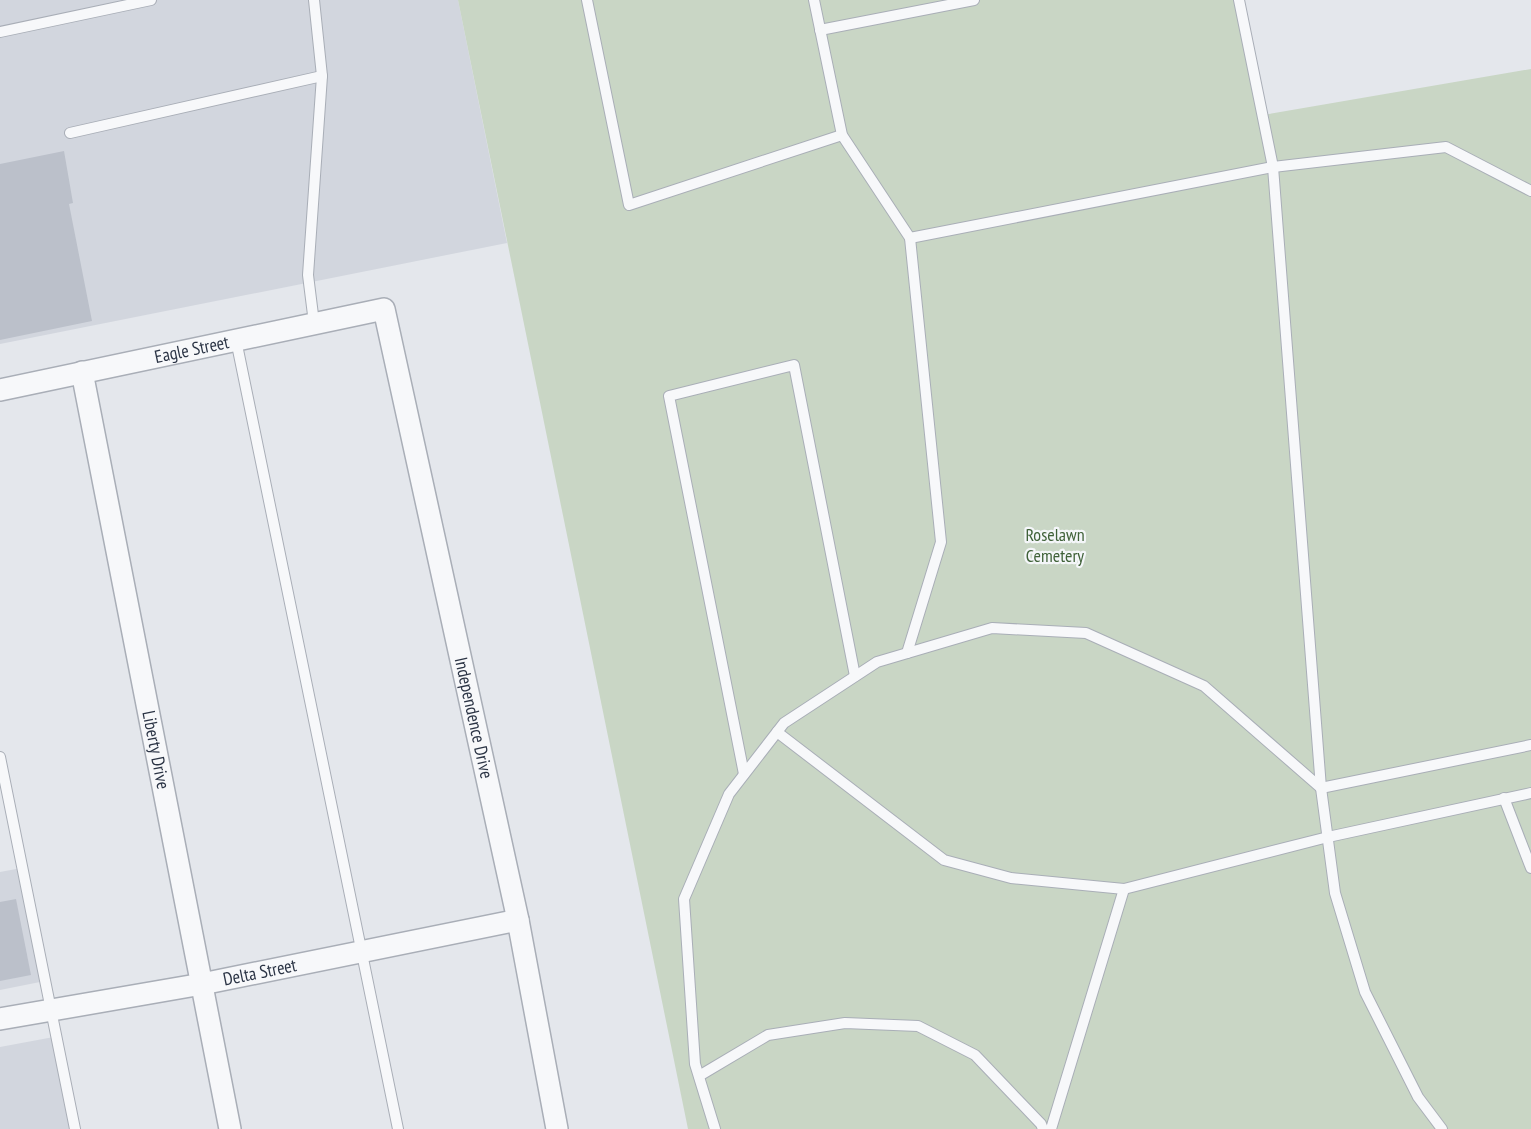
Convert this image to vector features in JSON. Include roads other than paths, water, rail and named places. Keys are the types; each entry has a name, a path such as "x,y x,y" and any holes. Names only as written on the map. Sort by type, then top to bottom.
{"street":[{"name":"Eagle Street","path":"0,390 384,309"},
{"name":"Independence Drive","path":"384,309 518,920 557,1129"},
{"name":"Liberty Drive","path":"82,372 230,1129"},
{"name":"Delta Street","path":"0,1019 202,984 518,920"}],"lane":[{"path":"0,32 151,0"},
{"path":"314,0 322,76 308,275 314,323"},
{"path":"587,0 629,204 842,135"},
{"path":"814,0 842,135 910,238 941,542 907,653"},
{"path":"820,30 974,0"},
{"path":"1239,0 1273,168 1321,788 1335,893 1365,992 1418,1097 1442,1129"},
{"path":"70,134 322,76"},
{"path":"910,238 1273,168 1446,147 1531,192"},
{"path":"236,340 398,1129"},
{"path":"744,774 669,396 794,365 856,676"},
{"path":"715,1129 695,1064 684,899 728,794 777,732 784,724 877,662 992,628 1086,633 1204,686 1321,788"},
{"path":"777,732 944,860 1011,878 1124,889 1328,837 1531,792"},
{"path":"1321,788 1531,745"},
{"path":"0,757 75,1129"},
{"path":"1504,798 1531,868"},
{"path":"1051,1129 1124,889"},
{"path":"699,1076 768,1035 845,1023 918,1026 975,1055 1041,1124 1043,1129"}],"park label":[{"name":"Roselawn Cemetery","path":"1055,545"}]}
